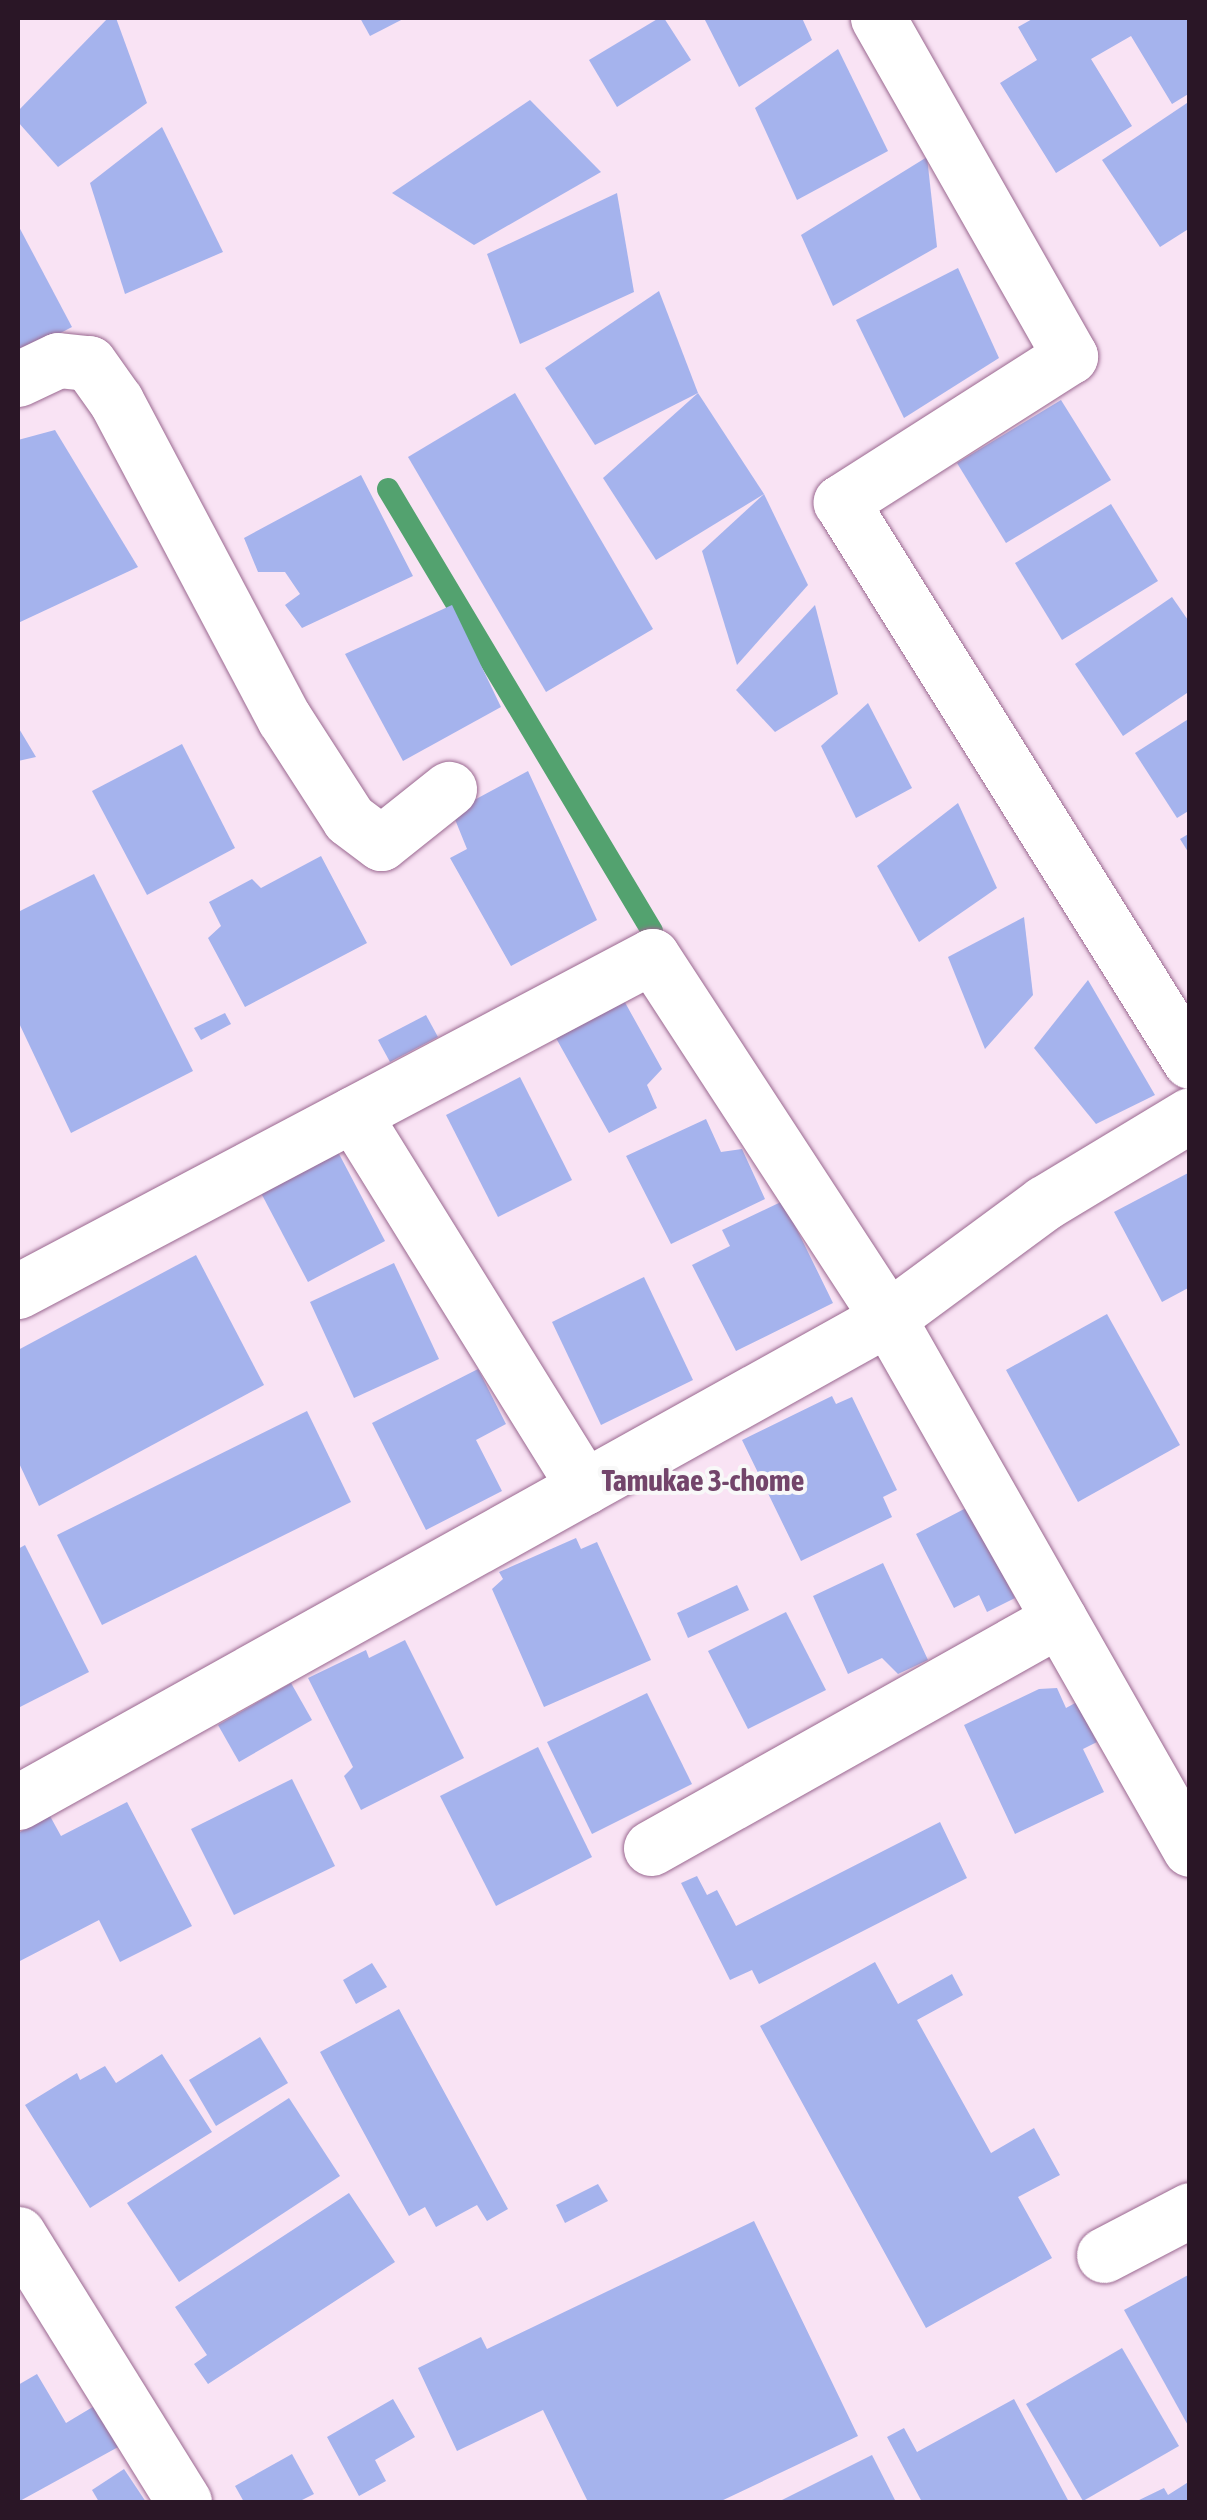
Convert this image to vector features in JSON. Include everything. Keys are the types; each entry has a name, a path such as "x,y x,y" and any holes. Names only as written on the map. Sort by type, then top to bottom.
{"street":[{"path":"878,18 1070,356 841,502 1190,1061"},
{"path":"18,378 58,360 89,363 116,401 284,718 349,819 382,843 450,789"},
{"path":"18,1290 652,956 888,1318 1190,1849"},
{"path":"354,1114 584,1487"},
{"path":"18,1802 888,1318 1044,1203 1190,1115"},
{"path":"651,1848 1059,1619"},
{"path":"1104,2255 1190,2210"},
{"path":"18,2234 184,2502"}],"building":[{"path":"108,18 116,18 147,103 58,167 18,122 18,111"},
{"path":"360,18 405,18 370,36"},
{"path":"664,18 691,60 617,107 589,60"},
{"path":"704,18 802,18 812,40 739,87"},
{"path":"1034,18 1190,18 1190,93 1172,104 1131,36 1091,59 1132,126 1056,173 1000,83 1037,60 1018,27"},
{"path":"838,49 888,151 797,200 755,108"},
{"path":"530,100 601,172 474,245 392,193"},
{"path":"1190,101 1190,228 1160,247 1102,160"},
{"path":"162,127 223,252 125,294 90,183"},
{"path":"927,157 937,247 833,306 801,235"},
{"path":"617,193 634,292 520,344 487,254"},
{"path":"18,225 72,327 18,355"},
{"path":"958,268 999,358 904,418 856,320"},
{"path":"659,291 698,393 595,445 545,368"},
{"path":"515,393 653,629 546,692 408,457"},
{"path":"698,393 764,494 656,560 603,478"},
{"path":"1061,400 1111,480 1006,543 957,463"},
{"path":"55,430 138,567 18,623 18,440"},
{"path":"361,475 413,576 302,628 285,605 300,594 285,572 258,572 244,538"},
{"path":"764,494 808,585 737,665 702,551"},
{"path":"1111,504 1158,581 1062,640 1015,563"},
{"path":"1172,597 1190,623 1190,691 1123,736 1075,664"},
{"path":"452,605 501,707 403,761 345,654"},
{"path":"815,605 838,694 775,732 736,690"},
{"path":"868,703 912,788 856,818 821,746"},
{"path":"1190,718 1190,810 1177,818 1135,753"},
{"path":"18,727 36,757 18,761"},
{"path":"182,744 235,848 147,895 92,791"},
{"path":"528,771 597,920 511,966 450,858 467,849 452,812"},
{"path":"958,803 997,888 919,942 877,866"},
{"path":"1190,833 1190,855 1180,839"},
{"path":"321,856 367,943 245,1007 208,938 221,926 209,902 252,879 261,888"},
{"path":"94,874 193,1071 71,1133 18,1021 18,912"},
{"path":"1024,917 1033,995 985,1049 948,957"},
{"path":"1088,980 1155,1095 1096,1124 1034,1048"},
{"path":"622,997 662,1069 647,1085 657,1108 609,1133 552,1031"},
{"path":"225,1013 231,1024 201,1040 194,1028"},
{"path":"426,1015 438,1037 390,1062 378,1040"},
{"path":"520,1077 572,1180 498,1217 446,1115"},
{"path":"706,1119 721,1152 742,1149 765,1199 671,1244 626,1156"},
{"path":"338,1152 385,1241 308,1282 261,1193"},
{"path":"1190,1172 1190,1287 1162,1302 1114,1212"},
{"path":"783,1201 833,1303 736,1351 692,1265 730,1246 722,1230"},
{"path":"196,1255 264,1385 39,1506 18,1461 18,1350"},
{"path":"394,1263 439,1359 354,1398 310,1302"},
{"path":"644,1277 693,1380 601,1425 552,1322"},
{"path":"1107,1314 1180,1445 1078,1502 1006,1370"},
{"path":"478,1369 506,1424 476,1440 502,1491 426,1530 372,1423"},
{"path":"832,1396 836,1404 852,1397 897,1490 883,1497 892,1517 801,1561 742,1440"},
{"path":"307,1411 351,1502 102,1625 57,1535"},
{"path":"968,1507 1015,1598 987,1612 979,1595 954,1608 916,1534"},
{"path":"576,1538 581,1549 597,1542 651,1660 544,1707 492,1589 503,1579 499,1572"},
{"path":"25,1545 89,1672 18,1708 18,1549"},
{"path":"883,1563 928,1660 898,1674 882,1658 848,1674 813,1596"},
{"path":"737,1585 749,1610 688,1638 677,1613"},
{"path":"786,1612 826,1690 748,1729 708,1651"},
{"path":"405,1640 464,1758 361,1810 344,1776 353,1767 308,1678 366,1650 369,1658"},
{"path":"291,1683 312,1720 239,1762 218,1725"},
{"path":"1057,1688 1066,1708 1077,1702 1097,1742 1083,1749 1104,1792 1015,1834 964,1725 1039,1689"},
{"path":"647,1693 692,1784 592,1834 547,1742"},
{"path":"538,1747 592,1857 496,1906 440,1796"},
{"path":"292,1779 335,1866 234,1915 191,1829"},
{"path":"127,1802 192,1926 120,1962 99,1920 18,1962 18,1833 50,1816 61,1836"},
{"path":"940,1822 967,1878 759,1984 752,1970 730,1980 681,1883 697,1876 707,1895 717,1890 736,1926"},
{"path":"875,1962 898,2004 952,1974 963,1995 917,2020 991,2153 1034,2128 1060,2175 1018,2197 1052,2258 926,2328 760,2026"},
{"path":"372,1963 387,1987 356,2004 343,1980"},
{"path":"399,2009 508,2209 487,2221 477,2205 436,2227 425,2207 409,2216 320,2052"},
{"path":"260,2037 288,2083 216,2126 189,2080"},
{"path":"162,2054 212,2132 90,2208 25,2105 77,2073 80,2080 105,2066 116,2083"},
{"path":"289,2098 340,2176 179,2282 127,2203"},
{"path":"598,2184 608,2201 565,2223 556,2205"},
{"path":"349,2193 395,2262 208,2384 194,2364 207,2355 175,2307"},
{"path":"754,2221 858,2436 719,2502 588,2502 543,2410 457,2451 418,2368 481,2337 487,2349"},
{"path":"1190,2274 1190,2429 1124,2310"},
{"path":"1122,2348 1179,2446 1083,2501 1026,2404"},
{"path":"37,2374 66,2423 96,2405 120,2446 18,2502 18,2385"},
{"path":"393,2399 415,2437 375,2460 386,2481 359,2496 327,2437"},
{"path":"1014,2399 1069,2502 922,2502 887,2437 904,2428 917,2452"},
{"path":"292,2454 314,2494 298,2502 244,2502 235,2486"},
{"path":"872,2455 896,2502 778,2502"},
{"path":"124,2469 146,2502 99,2502 92,2490"},
{"path":"1190,2481 1190,2502 1135,2502 1164,2488 1168,2495"}],"waterway":[{"path":"388,489 652,931"}],"district":[{"name":"Tamukae 3-chome","path":"703,1480"}]}
